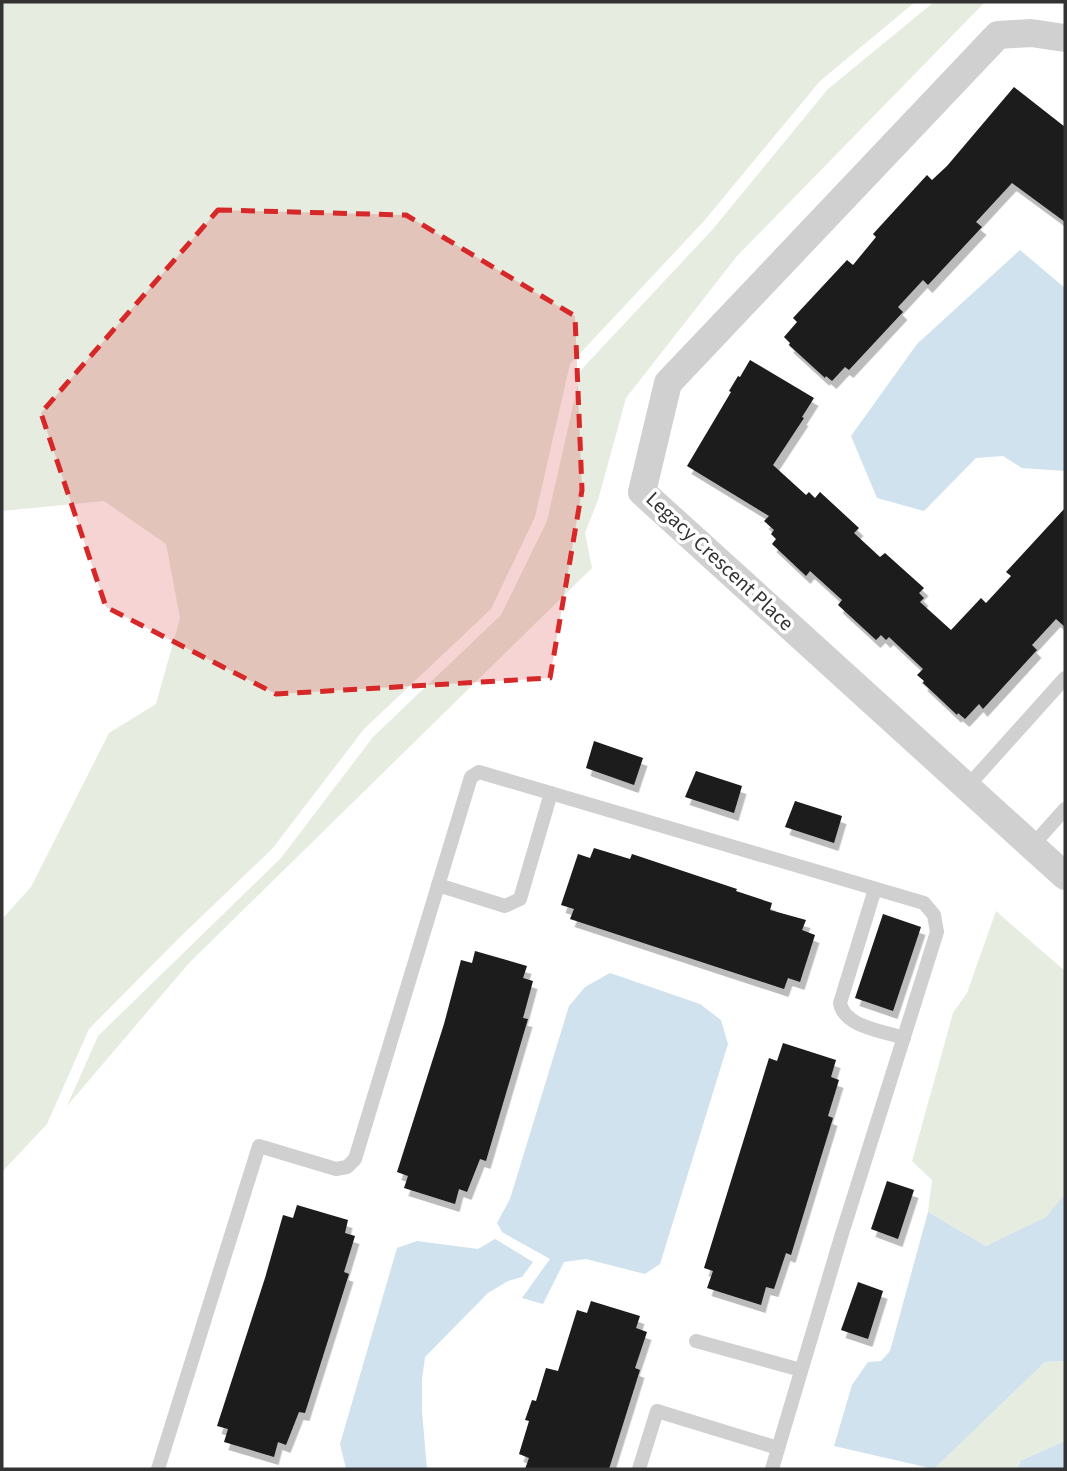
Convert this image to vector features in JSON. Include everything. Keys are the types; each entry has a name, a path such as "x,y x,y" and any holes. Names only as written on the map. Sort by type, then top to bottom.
{"street":[{"name":"Legacy Crescent Place","path":"1065,38 1031,33 998,35 668,383 642,492 1065,876"}],"lane":[{"path":"967,787 1065,678"},
{"path":"158,1469 259,1146 336,1169 347,1167 355,1159 471,777 479,772 924,903 934,915 937,932 801,1370 774,1469"},
{"path":"438,885 506,906 520,898 551,793"},
{"path":"1032,846 1065,809"},
{"path":"875,889 840,1003 841,1010 855,1022 904,1038"},
{"path":"696,1340 801,1370"},
{"path":"639,1469 657,1411 778,1448"}],"highlighted area":[{"path":"218,210 406,215 575,316 582,490 550,678 276,694 106,607 41,413"}],"shaded area":[{"path":"2,2 915,2 820,81 704,221 570,364 535,517 491,609 364,729 272,849 89,1029 47,1124 2,1172 2,919 31,887 109,733 156,704 180,618 166,544 104,501 2,511"},
{"path":"934,2 985,2 737,256 626,398 598,500 585,533 592,568 189,963 67,1106 98,1036 281,858 373,737 501,615 547,521 581,370 713,229 828,89"},
{"path":"996,911 1065,971 1065,1194 1047,1217 986,1246 928,1212 932,1180 912,1161 953,1013 967,993"},
{"path":"1065,1361 1065,1441 1020,1461 1018,1469 934,1469 1045,1362"}],"water":[{"path":"1020,250 1065,288 1065,471 1022,468 1003,456 976,458 924,511 877,498 851,436 917,344"},
{"path":"610,973 700,1004 721,1020 728,1044 660,1264 645,1274 586,1259 564,1262 543,1304 522,1298 550,1259 502,1232 497,1223 510,1199 569,1006 585,987"},
{"path":"1065,1194 1065,1361 1045,1362 934,1469 834,1446 852,1385 868,1362 881,1361 890,1351 928,1212 986,1246 1046,1217"},
{"path":"495,1239 533,1262 522,1277 508,1281 488,1293 425,1357 422,1412 427,1469 346,1469 340,1444 397,1248 417,1241 478,1249"},
{"path":"1065,1441 1065,1469 1018,1469 1020,1461"}],"building":[{"path":"1014,87 1065,127 1065,222 1012,183 976,222 982,227 928,285 923,280 898,307 903,312 849,370 845,367 832,381 826,376 825,378 789,345 784,337 797,322 793,318 847,260 853,265 876,237 873,234 927,175 932,180 947,166"},
{"path":"750,360 814,398 773,465 806,495 809,492 815,498 820,492 859,528 854,533 880,557 885,553 924,588 919,593 924,598 920,602 951,630 981,598 986,603 1011,576 1006,572 1065,508 1065,627 1056,619 1032,645 1037,650 983,709 979,704 965,719 958,713 957,715 917,675 923,669 889,637 886,640 881,635 876,640 838,605 842,600 810,571 806,576 772,544 776,539 771,534 774,530 764,521 769,516 687,466 731,392 729,391"},
{"path":"594,741 643,758 634,785 586,768"},
{"path":"696,771 742,786 734,813 685,797"},
{"path":"795,801 842,816 834,843 785,827"},
{"path":"594,848 630,859 632,854 737,889 736,891 772,903 770,910 806,920 802,930 815,935 800,982 788,978 784,989 570,919 574,909 561,905 578,854 590,858"},
{"path":"883,914 921,927 893,1011 855,998"},
{"path":"475,951 527,966 523,978 533,981 523,1018 528,1019 486,1161 480,1159 467,1192 459,1189 455,1204 404,1188 408,1176 397,1172 444,1024 461,960 472,963"},
{"path":"783,1043 836,1060 831,1077 839,1080 828,1116 833,1118 791,1255 786,1253 774,1289 766,1287 761,1305 707,1288 713,1271 704,1268 769,1058 777,1061"},
{"path":"887,1181 914,1190 898,1239 871,1229"},
{"path":"297,1205 348,1220 345,1233 355,1236 344,1272 349,1274 305,1413 299,1412 286,1445 278,1442 274,1457 224,1442 228,1429 217,1426 283,1215 293,1218"},
{"path":"858,1282 883,1291 868,1339 841,1330"},
{"path":"591,1301 640,1316 636,1328 647,1332 635,1368 640,1370 609,1469 525,1469 529,1458 519,1454 529,1421 525,1420 532,1400 536,1401 546,1368 558,1371 577,1310 587,1313"}]}
